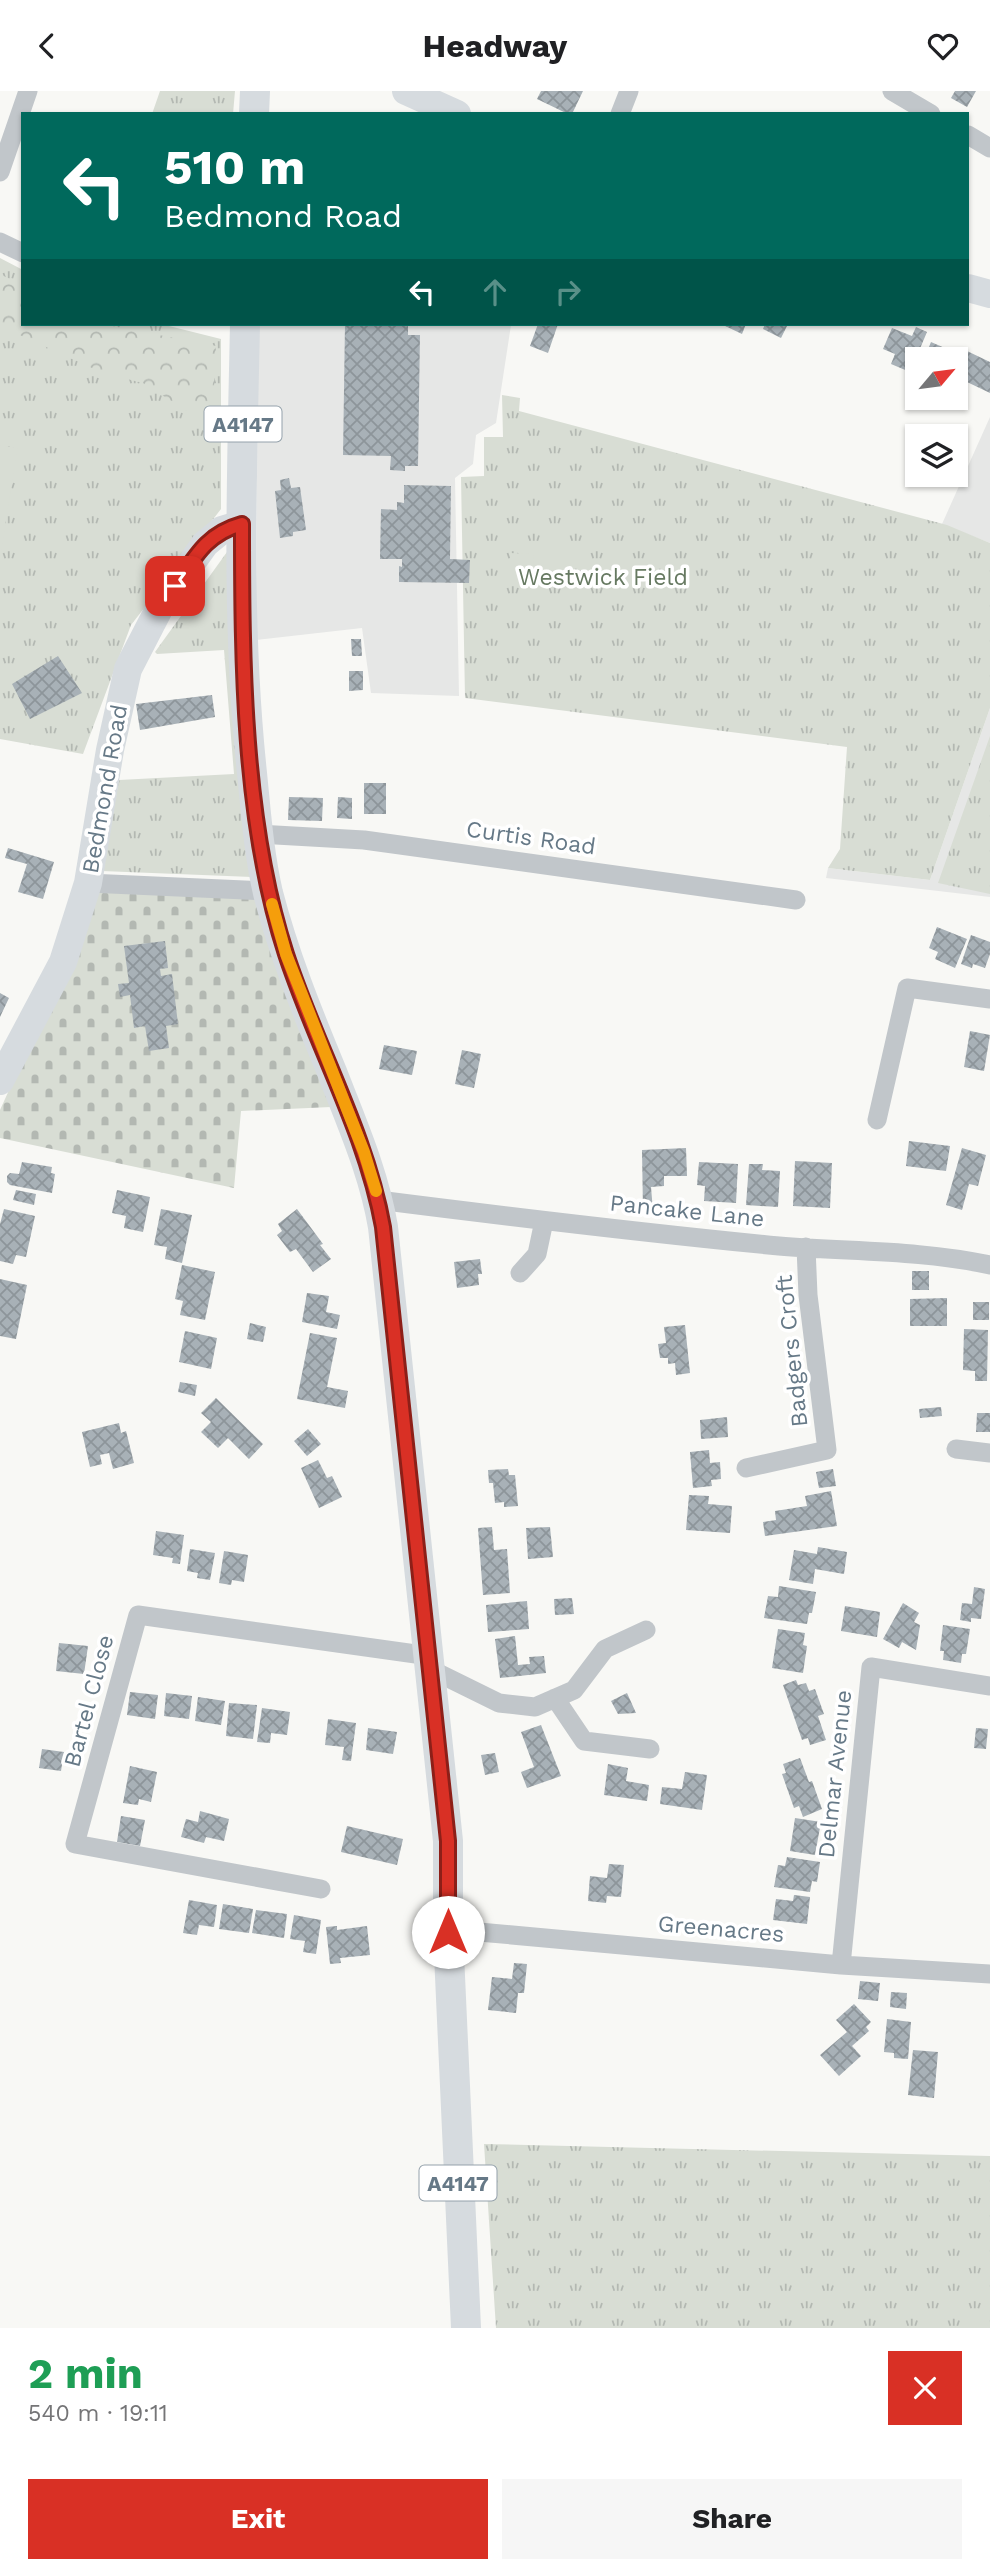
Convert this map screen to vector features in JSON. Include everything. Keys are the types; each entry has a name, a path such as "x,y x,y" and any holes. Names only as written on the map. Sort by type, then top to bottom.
{"main road":[{"path":"254,112 255,91"},
{"name":"A4147","path":"243,326 242,524 246,697 258,834 268,891 286,954 364,1152 378,1200 387,1255 448,1841 448,1932 466,2328"}],"street":[{"path":"0,172 28,91"},
{"path":"406,91 441,110"},
{"path":"621,112 629,91"},
{"path":"892,91 928,112"},
{"path":"969,136 990,148"},
{"path":"0,242 21,252"},
{"path":"969,288 990,294"},
{"name":"Bedmond Road","path":"0,1081 63,962 88,883 110,751 128,669 160,607 205,544 222,530 242,524"},
{"name":"Curtis Road","path":"258,834 364,840 796,900"},
{"path":"88,883 268,891"},
{"path":"877,1120 907,988 990,999"},
{"name":"Pancake Lane","path":"378,1200 544,1221 806,1247 949,1256 990,1265"},
{"path":"520,1273 537,1254 544,1221"},
{"name":"Badgers Croft","path":"746,1468 827,1450 808,1295 806,1247"},
{"path":"956,1449 990,1453"},
{"name":"Bartel Close","path":"321,1889 75,1844 138,1615 431,1663"},
{"path":"431,1663 499,1703 535,1707 574,1690 606,1649 646,1630"},
{"name":"Delmar Avenue","path":"841,1965 871,1667 990,1686"},
{"path":"555,1698 584,1741 650,1749"},
{"name":"Greenacres","path":"448,1932 479,1932 841,1965 990,1974"}],"shaded area":[{"path":"258,326 511,326 496,423 476,435 473,464 455,478 459,696 371,693 362,628 256,640"},
{"path":"990,417 990,543 942,524 959,487 968,487 968,466"},
{"path":"990,708 990,897 826,878 828,868 930,880"}],"green space":[{"path":"160,91 235,91 233,112 153,112"},
{"path":"0,258 21,269 21,326 169,326 221,339 221,509 131,625 83,754 0,739"},
{"path":"0,274 21,285 21,326 112,326 216,346 213,410 201,413 187,411 143,383 103,373 0,326"},
{"name":"Westwick Field","path":"502,395 520,398 519,411 947,525 990,543 990,708 930,880 828,868 840,849 847,747 465,698 461,477 484,476 484,437 503,437"},
{"path":"0,445 18,448 0,556"},
{"path":"539,549 570,549 570,583 538,583"},
{"path":"227,552 252,877 102,871 119,780 234,774 224,650 155,652"},
{"path":"510,553 534,554 533,580 510,580"},
{"path":"990,736 990,894 938,883"},
{"path":"92,888 260,896 331,1107 241,1111 234,1188 0,1138 0,1110 66,965"},
{"path":"484,2144 990,2156 990,2328 496,2328"}],"building":[{"path":"541,91 583,91 573,112 564,112 537,99"},
{"path":"955,91 976,91 967,107 951,98"},
{"path":"345,326 408,326 408,335 420,335 418,466 405,466 405,471 390,470 391,456 343,455"},
{"path":"537,326 557,326 548,353 530,346"},
{"path":"725,326 745,326 742,334"},
{"path":"764,326 787,326 781,338 763,329"},
{"path":"916,327 927,332 921,347 905,347 905,370 891,364 895,354 883,349 892,328 912,336"},
{"path":"931,342 942,347 929,347"},
{"path":"968,351 990,362 990,393 968,382"},
{"path":"289,478 291,488 300,487 306,530 280,538 275,491 281,490 280,480"},
{"path":"404,485 451,486 450,559 470,560 469,583 399,582 402,559 380,559 381,509 397,510 397,502 404,503"},
{"path":"351,639 361,639 362,656 352,656"},
{"path":"58,656 82,693 30,719 12,684"},
{"path":"349,671 363,671 363,690 349,691"},
{"path":"212,695 215,717 140,730 136,704"},
{"path":"364,783 386,783 386,814 364,814"},
{"path":"289,797 323,798 322,821 288,820"},
{"path":"338,797 352,798 352,819 337,818"},
{"path":"8,848 54,862 43,899 18,892 27,864 5,858"},
{"path":"937,927 967,939 955,968 935,959 938,952 929,948"},
{"path":"971,935 990,942 990,954 985,968 973,964 972,968 961,964"},
{"path":"165,941 168,968 160,969 161,976 172,974 178,1024 166,1026 169,1048 149,1051 145,1026 134,1028 130,995 120,997 118,984 129,983 124,946"},
{"path":"0,993 9,998 0,1017"},
{"path":"970,1031 990,1035 984,1071 964,1067"},
{"path":"384,1045 417,1051 412,1075 379,1069"},
{"path":"462,1050 481,1054 474,1088 455,1084"},
{"path":"909,1141 950,1146 946,1171 906,1166"},
{"path":"686,1148 687,1176 664,1176 664,1186 651,1187 653,1211 643,1211 642,1150"},
{"path":"962,1148 986,1155 978,1186 969,1184 962,1210 946,1205"},
{"path":"795,1161 832,1163 830,1208 793,1206"},
{"path":"22,1162 52,1167 51,1173 55,1174 52,1193 10,1185 7,1182 10,1173 19,1174"},
{"path":"699,1162 738,1164 736,1203 704,1201 705,1186 697,1185"},
{"path":"749,1164 763,1164 762,1170 780,1171 778,1207 746,1205"},
{"path":"16,1190 36,1194 34,1205 13,1200"},
{"path":"117,1190 150,1197 143,1232 124,1228 126,1216 112,1213"},
{"path":"4,1209 35,1216 26,1257 16,1255 13,1264 0,1261 0,1224"},
{"path":"161,1209 192,1215 182,1263 165,1259 167,1247 154,1245"},
{"path":"297,1209 331,1259 313,1272 296,1249 290,1252 277,1235 282,1231 278,1224"},
{"path":"480,1259 482,1274 478,1274 479,1285 457,1288 454,1262"},
{"path":"182,1265 215,1272 205,1320 180,1315 183,1301 175,1299"},
{"path":"912,1271 929,1271 929,1290 912,1290"},
{"path":"0,1279 27,1285 16,1339 0,1336"},
{"path":"307,1293 329,1296 326,1312 340,1315 337,1329 302,1322"},
{"path":"947,1298 947,1326 910,1326 910,1299"},
{"path":"973,1302 989,1302 989,1320 973,1320"},
{"path":"250,1323 266,1327 263,1342 247,1339"},
{"path":"685,1325 690,1373 676,1375 675,1363 668,1364 668,1358 660,1358 658,1344 666,1343 664,1327"},
{"path":"964,1329 988,1330 987,1381 975,1381 975,1371 963,1370"},
{"path":"185,1331 217,1338 211,1369 179,1362"},
{"path":"310,1333 337,1338 327,1387 348,1391 345,1408 297,1399"},
{"path":"180,1382 197,1385 195,1396 178,1392"},
{"path":"216,1398 263,1444 249,1459 228,1438 218,1448 201,1432 211,1422 201,1413"},
{"path":"941,1407 942,1416 920,1418 919,1409"},
{"path":"977,1413 990,1413 990,1432 976,1432"},
{"path":"727,1417 728,1437 701,1439 700,1420"},
{"path":"119,1423 121,1433 126,1431 134,1463 113,1469 109,1453 100,1455 102,1464 90,1467 82,1432"},
{"path":"308,1429 321,1444 307,1456 294,1441"},
{"path":"709,1450 710,1463 720,1462 721,1479 711,1480 712,1486 693,1488 690,1452"},
{"path":"318,1460 327,1478 332,1476 342,1497 319,1508 301,1468"},
{"path":"508,1469 509,1475 515,1475 518,1506 504,1507 504,1502 495,1503 493,1483 489,1483 488,1470"},
{"path":"833,1469 836,1486 819,1488 816,1472"},
{"path":"831,1491 837,1526 765,1536 763,1522 776,1520 775,1511 807,1506 805,1496"},
{"path":"689,1495 709,1496 708,1504 732,1506 730,1533 686,1530"},
{"path":"492,1527 494,1550 507,1549 510,1593 483,1595 478,1528"},
{"path":"550,1527 553,1557 528,1559 526,1528"},
{"path":"156,1531 184,1535 180,1564 172,1563 173,1558 153,1555"},
{"path":"818,1547 847,1552 844,1574 815,1569 813,1584 789,1580 794,1550 817,1554"},
{"path":"190,1549 215,1553 210,1580 197,1578 198,1573 187,1571"},
{"path":"224,1551 248,1555 244,1582 232,1580 231,1585 219,1583"},
{"path":"779,1586 816,1592 807,1624 764,1618 768,1596 778,1597"},
{"path":"974,1587 985,1589 981,1619 971,1618 971,1622 960,1620 962,1603 972,1604"},
{"path":"572,1598 574,1614 555,1615 554,1599"},
{"path":"527,1601 529,1629 488,1632 486,1605"},
{"path":"903,1603 919,1613 914,1622 920,1625 916,1650 902,1642 899,1648 883,1639"},
{"path":"845,1606 880,1612 877,1637 841,1631"},
{"path":"943,1625 970,1629 966,1654 962,1654 961,1663 943,1660 944,1651 940,1651"},
{"path":"778,1629 805,1633 803,1645 807,1646 803,1673 772,1668"},
{"path":"515,1636 518,1665 530,1664 529,1657 544,1656 546,1673 500,1678 495,1639"},
{"path":"59,1643 88,1646 84,1674 56,1671"},
{"path":"796,1680 798,1685 806,1683 809,1691 815,1689 824,1714 818,1716 826,1740 810,1745 808,1738 802,1740 783,1685"},
{"path":"130,1692 158,1695 155,1719 127,1715"},
{"path":"166,1693 192,1696 189,1719 164,1716"},
{"path":"627,1693 636,1713 618,1714 611,1701"},
{"path":"198,1697 225,1701 221,1725 195,1721"},
{"path":"229,1703 257,1705 253,1739 226,1736"},
{"path":"262,1708 290,1712 287,1735 271,1733 270,1743 257,1742"},
{"path":"328,1719 356,1723 351,1761 342,1760 344,1747 325,1745"},
{"path":"541,1725 561,1776 527,1788 521,1772 534,1767 521,1732"},
{"path":"368,1728 397,1732 393,1754 366,1750"},
{"path":"976,1728 988,1729 986,1749 974,1748"},
{"path":"42,1749 64,1752 61,1771 39,1768"},
{"path":"495,1753 499,1772 485,1775 481,1755"},
{"path":"800,1758 822,1809 803,1817 799,1806 794,1808 782,1774 786,1773 783,1764"},
{"path":"608,1764 628,1768 626,1781 649,1785 647,1801 604,1795"},
{"path":"130,1766 157,1772 151,1802 139,1799 138,1805 123,1803"},
{"path":"685,1772 707,1775 702,1810 660,1804 662,1787 682,1789"},
{"path":"200,1811 229,1819 224,1841 206,1837 204,1843 181,1837 186,1819 198,1822"},
{"path":"121,1816 145,1820 140,1846 117,1842"},
{"path":"795,1818 821,1822 815,1855 790,1851"},
{"path":"347,1826 403,1839 397,1865 341,1852"},
{"path":"787,1857 820,1862 817,1882 812,1881 810,1892 774,1887 778,1865 785,1866"},
{"path":"609,1864 624,1865 621,1897 607,1896 606,1903 588,1901 590,1876 607,1878"},
{"path":"794,1895 810,1897 807,1924 773,1920 776,1899 793,1901"},
{"path":"189,1900 217,1905 214,1927 199,1925 197,1935 183,1933"},
{"path":"223,1904 253,1909 249,1933 219,1929"},
{"path":"256,1910 287,1914 284,1938 252,1933"},
{"path":"294,1915 321,1920 316,1954 303,1952 305,1941 290,1939"},
{"path":"337,1926 337,1930 367,1926 370,1955 340,1958 341,1963 330,1964 326,1927"},
{"path":"514,1963 527,1964 524,1993 518,1993 516,2013 488,2010 492,1977 512,1979"},
{"path":"860,1981 880,1983 878,2001 858,1999"},
{"path":"891,1992 907,1993 906,2009 890,2007"},
{"path":"854,2004 871,2022 866,2027 869,2031 852,2046 861,2056 839,2076 820,2055 847,2032 836,2020"},
{"path":"887,2019 911,2022 908,2059 894,2058 894,2053 884,2052"},
{"path":"913,2050 938,2052 934,2098 908,2095"}],"slow traffic":[{"path":"272,904 286,954 364,1152 376,1191"}],"route":[{"path":"175,586 205,544 222,530 242,524 244,671 248,737 258,834 268,891 286,954 364,1152 383,1227 448,1841 448,1932"}]}
